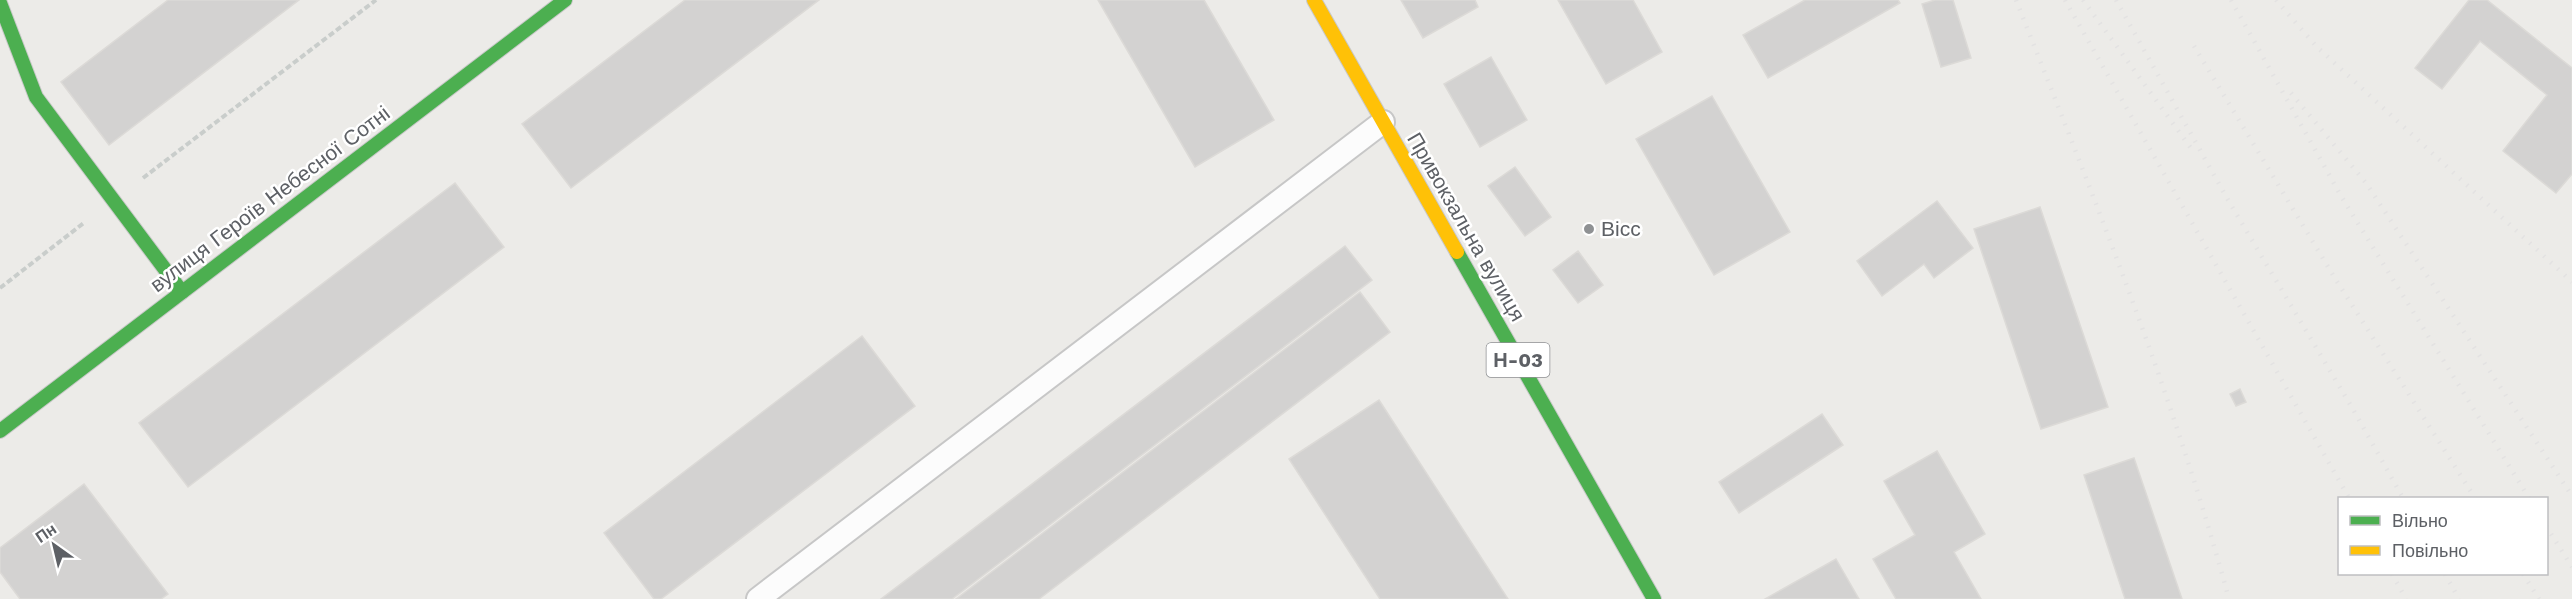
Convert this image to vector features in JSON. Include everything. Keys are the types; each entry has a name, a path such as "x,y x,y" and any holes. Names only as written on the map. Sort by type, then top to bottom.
{"street":[{"name":"вулиця Героїв Небесної Сотні","path":"0,431 565,0"},
{"name":"Привокзальна вулиця","path":"1314,0 1654,599"},
{"path":"0,3 36,97 182,292"}],"lane":[{"path":"758,599 1383,122"}],"path":[{"path":"0,288 376,0"}],"building":[{"path":"168,0 299,0 109,145 61,82"},
{"path":"685,0 819,0 571,188 522,124"},
{"path":"1098,0 1204,0 1274,120 1195,167"},
{"path":"1401,0 1475,0 1478,7 1423,38"},
{"path":"1558,0 1633,0 1662,52 1606,84"},
{"path":"1805,0 1898,0 1900,3 1768,78 1743,35"},
{"path":"1935,0 1953,0 1971,58 1941,67 1922,4"},
{"path":"2469,0 2487,0 2572,68 2572,174 2556,193 2503,151 2547,95 2480,41 2442,89 2415,68"},
{"path":"1491,57 1527,120 1480,147 1444,84"},
{"path":"1712,96 1790,232 1714,275 1636,139"},
{"path":"1515,167 1551,217 1525,236 1488,186"},
{"path":"455,183 504,247 188,487 139,423"},
{"path":"1937,201 1973,248 1934,278 1924,264 1882,296 1857,261"},
{"path":"2040,207 2108,407 2041,429 1974,229"},
{"path":"1345,246 1372,280 952,599 881,599"},
{"path":"1578,251 1603,285 1578,303 1553,270"},
{"path":"1360,292 1390,332 1039,599 956,599"},
{"path":"862,336 915,406 661,599 654,599 604,533"},
{"path":"2240,389 2246,402 2236,406 2230,394"},
{"path":"1379,400 1508,599 1380,599 1289,459"},
{"path":"1822,414 1843,445 1739,513 1719,482"},
{"path":"1937,451 1985,534 1954,552 1981,599 1896,599 1873,559 1915,535 1884,481"},
{"path":"2134,458 2182,599 2125,599 2084,475"},
{"path":"84,484 168,594 161,599 20,599 0,572 0,548"},
{"path":"1836,559 1859,599 1765,599"}],"railway":[{"path":"2016,0 2103,222 2158,371 2207,522 2229,599"},
{"path":"2065,0 2348,497"},
{"path":"2083,0 2193,151"},
{"path":"2116,0 2228,200 2402,497"},
{"path":"2231,0 2341,196 2528,497"},
{"path":"2276,0 2316,46 2572,282"},
{"path":"2194,46 2336,280 2474,497"},
{"path":"2291,93 2366,183 2572,496"},
{"path":"2548,529 2572,567"},
{"path":"2393,575 2406,599"},
{"path":"2446,575 2459,599"},
{"path":"2524,575 2539,599"}],"traffic: fast":[{"path":"0,431 565,0"},
{"path":"0,3 36,97 182,292"},
{"path":"1457,252 1654,599"}],"traffic: slow":[{"path":"1314,0 1457,252"}],"place":[{"name":"Вісс","path":"1589,229"}]}
